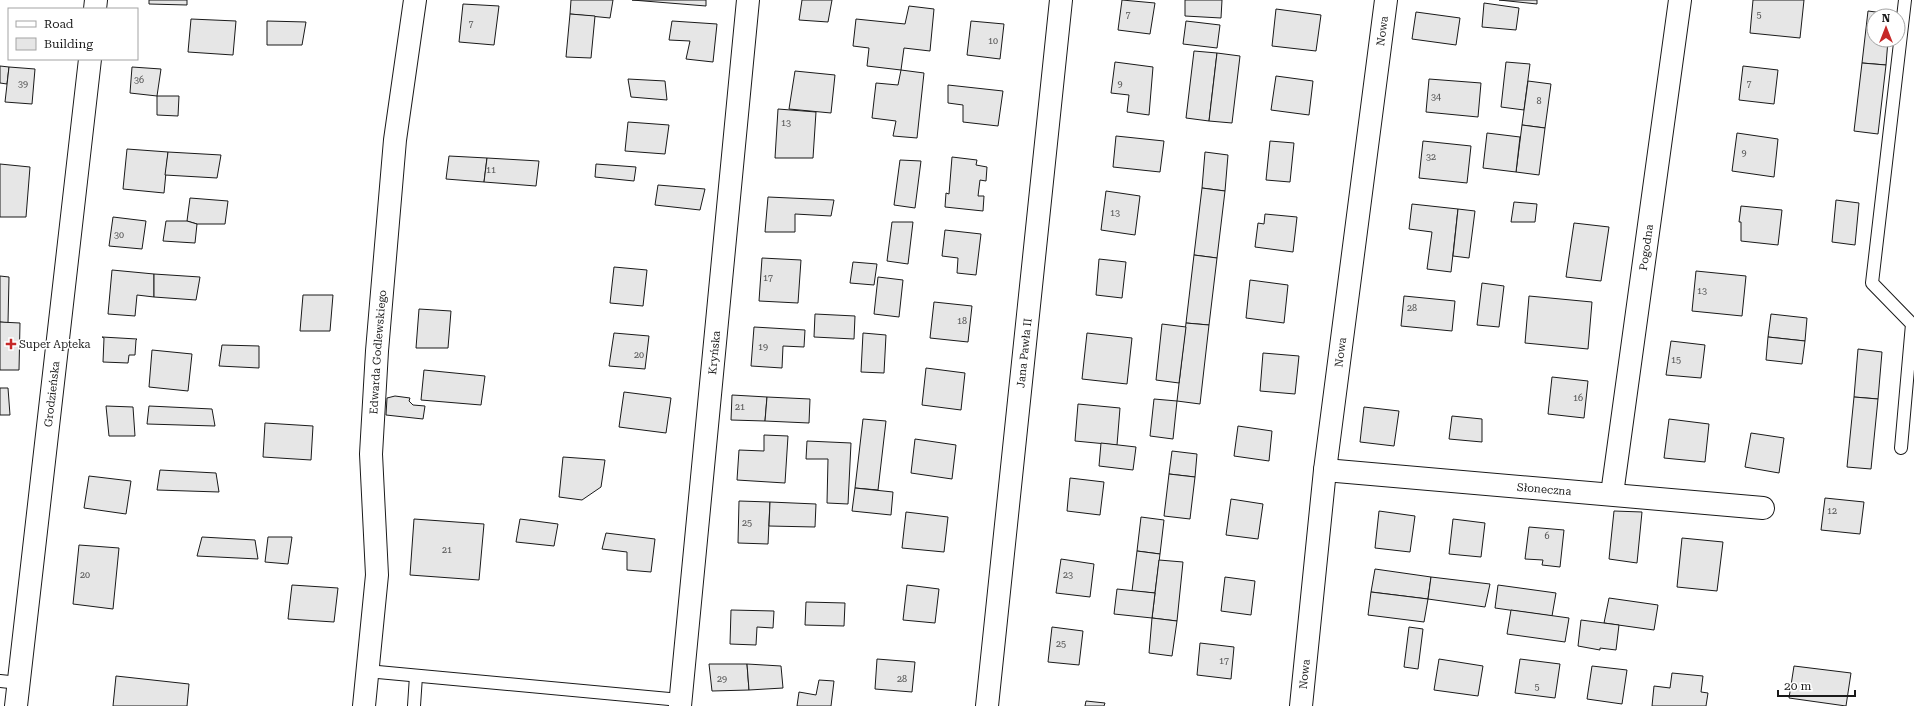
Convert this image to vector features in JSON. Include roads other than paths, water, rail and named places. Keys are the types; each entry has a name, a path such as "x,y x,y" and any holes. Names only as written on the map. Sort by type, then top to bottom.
{"street":[{"name":"Edwarda Godlewskiego","path":"364,706 377,575 371,454 378,351 395,140 415,0"},
{"name":"Kryńska","path":"680,703 748,0"},
{"name":"Jana Pawła II","path":"987,706 1061,0"},
{"name":"Nowa","path":"1302,706 1326,470 1386,0"},
{"name":"Pogodna","path":"1612,494 1680,0"},
{"name":"Grodzieńska","path":"16,706 9,682 90,60"},
{"name":"Słoneczna","path":"1326,470 1763,508"}],"lane":[{"path":"1901,448 1912,324 1872,283 1905,0"},
{"path":"367,671 680,703"},
{"path":"414,706 416,676"}],"place":[{"name":"Super Apteka","path":"11,344"}]}
